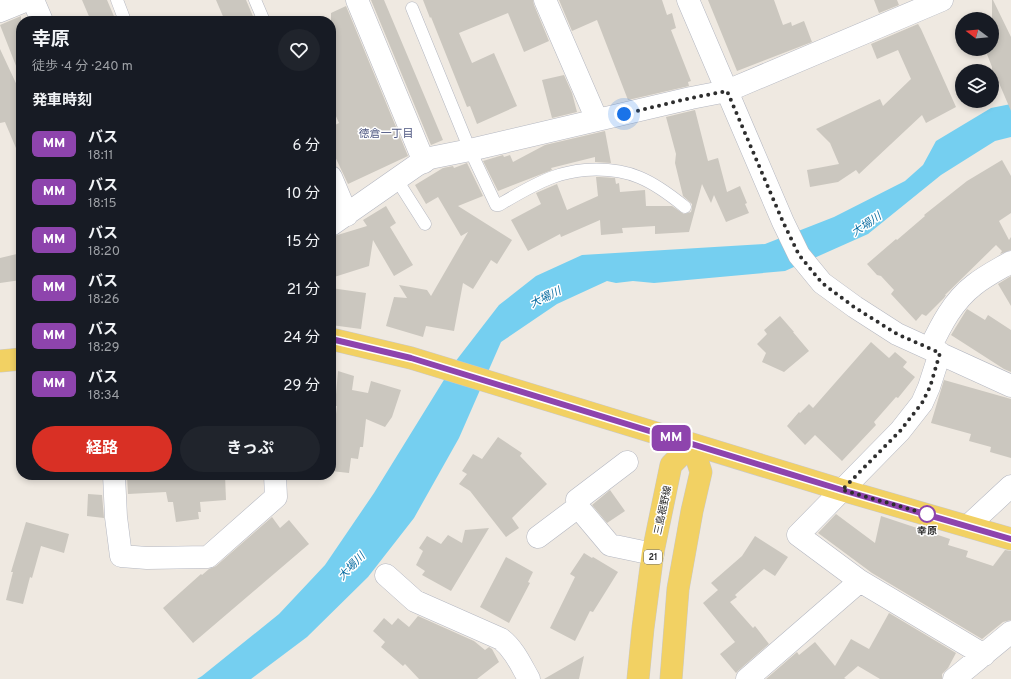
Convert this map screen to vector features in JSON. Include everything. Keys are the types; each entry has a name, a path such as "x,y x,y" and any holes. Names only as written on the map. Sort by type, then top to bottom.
{"main road":[{"path":"336,340 411,358 842,490 1011,539"},
{"path":"0,362 16,360"},
{"path":"672,679 678,589 692,511 701,472 692,444"},
{"name":"三島裾野線","path":"638,679 653,554 671,465 692,444"}],"street":[{"path":"0,11 27,0"},
{"path":"33,0 40,16"},
{"path":"357,0 424,162"},
{"path":"545,0 597,120"},
{"path":"688,0 783,222 799,255 822,283 854,307 897,334 1011,386"},
{"path":"336,204 339,220 430,158 727,91 913,6 942,0"},
{"path":"984,655 860,581 798,536 900,431 922,403 930,387 935,351 945,318 955,304 973,285 1011,262"},
{"path":"628,462 577,500 578,507 610,545 653,554"},
{"path":"114,480 116,517 122,556 147,558 208,557 276,497 275,480"},
{"path":"968,526 1011,486"},
{"path":"538,537 578,507"},
{"path":"386,575 415,602 507,644 529,679"},
{"path":"747,679 860,581"},
{"path":"954,679 1011,632"}],"lane":[{"path":"117,0 123,16"},
{"path":"255,0 262,16"},
{"path":"412,8 470,150 496,206 526,189 552,177 568,172 595,170 620,171 635,175 652,183 685,207"},
{"path":"397,180 425,224"}],"water":[{"name":"大場川","path":"1011,104 1011,137 995,141 941,175 868,234 785,271 654,283 633,281 616,283 607,281 557,304 501,342 459,438 414,518 368,577 307,637 251,679 197,679 279,614 325,565 374,493 455,362 499,305 536,276 582,255 765,244 834,217 905,181 923,165 936,141 991,108 999,108 999,106"}],"building":[{"path":"82,0 107,0 114,16 89,16"},
{"path":"216,0 246,0 253,16 223,16"},
{"path":"371,0 384,0 443,140 431,145"},
{"path":"423,0 533,0 549,41 524,52 508,13 459,33 472,63 494,53 517,106 477,124 470,106 467,107"},
{"path":"559,0 662,0 667,15 672,13 676,28 671,30 691,81 688,82 689,86 628,100 597,20 572,31"},
{"path":"708,0 774,0 783,25 791,22 792,26 804,21 812,42 737,71"},
{"path":"874,0 897,0 899,5 879,13"},
{"path":"992,0 993,0 999,12 992,12"},
{"path":"346,6 408,156 348,184 336,159 336,124 339,123 336,116 336,16 331,16 331,13"},
{"path":"999,12 1011,37 1011,111 999,83 999,64 991,64 988,56 999,56"},
{"path":"16,18 16,66 0,25"},
{"path":"918,24 955,108 926,123 922,115 859,174 856,170 838,182 810,187 807,170 839,164 830,143 816,129 880,99 883,106 911,79 898,50 877,59 871,44"},
{"path":"0,49 16,83 16,148 5,122 0,123"},
{"path":"564,75 572,93 577,112 552,118 542,80"},
{"path":"695,110 708,161 718,158 727,192 740,186 747,203 745,204 749,213 726,222 714,195 711,203 702,184 689,232 655,234 655,226 622,228 623,233 601,235 600,220 561,237 560,234 528,251 511,220 541,204 536,193 557,184 567,210 598,196 596,177 600,177 615,178 616,184 619,183 620,192 645,190 646,206 672,206 684,214 691,212 692,204 683,196 675,163 676,154 666,117"},
{"path":"605,131 611,163 595,162 595,157 551,168 552,170 498,191 483,161 503,155 504,157 510,155 513,162 545,145"},
{"path":"1002,160 1011,176 1011,213 999,221 1009,240 1011,237 1011,250 1000,254 1002,251 996,245 945,295 944,298 926,316 922,314 916,321 891,294 894,290 867,264 925,216 924,215 967,181"},
{"path":"467,163 483,196 458,206 512,240 497,264 491,260 473,289 463,283 454,331 426,326 423,337 386,326 394,297 407,298 399,285 427,290 431,296 468,232 461,236 438,197 426,204 415,185 443,168 453,166 454,168"},
{"path":"386,206 396,223 390,227 413,265 394,276 373,240 369,266 336,276 336,235 367,226 363,220"},
{"path":"16,254 16,281 0,283 0,258"},
{"path":"1011,276 1011,306 998,284"},
{"path":"336,289 366,293 361,329 336,326"},
{"path":"967,309 985,320 988,315 1011,330 1011,372 951,335"},
{"path":"780,316 809,351 784,372 762,362 766,353 757,344 767,334 764,330"},
{"path":"871,342 889,358 895,352 907,362 903,367 915,377 898,398 896,397 874,422 876,425 842,461 815,435 805,445 787,426 799,412 800,413 809,404 813,408"},
{"path":"338,371 354,376 352,390 368,393 371,381 401,390 392,417 385,427 366,419 363,447 360,447 358,459 351,458 349,473 336,472 336,394"},
{"path":"944,380 1011,399 1011,458 990,452 991,447 969,441 971,434 931,423"},
{"path":"498,437 522,453 520,456 547,484 512,518 519,528 506,537 470,491 459,484 467,474 462,471 473,454 482,459"},
{"path":"127,480 225,480 226,500 200,502 201,512 198,512 199,519 176,522 173,502 168,502 166,492 128,494"},
{"path":"610,490 625,511 607,523 592,505"},
{"path":"88,494 102,495 104,518 87,516"},
{"path":"836,514 875,543 881,516 950,539 948,545 968,551 966,557 993,566 1005,550 1011,551 1011,620 1003,622 982,639 872,573 818,533"},
{"path":"272,517 280,528 289,520 309,544 193,643 163,608 201,574 202,575 209,569 216,566"},
{"path":"26,522 69,534 64,553 41,546 32,578 30,577 23,604 6,600 13,572 11,572"},
{"path":"489,528 451,591 422,575 425,571 416,565 423,551 419,548 427,536 441,544 448,535 462,543 465,530"},
{"path":"755,536 788,557 775,576 764,569 735,595 737,597 730,602 753,628 755,626 769,644 736,673 720,654 735,642 703,603 718,590 711,583 742,556"},
{"path":"584,553 618,572 593,612 590,611 575,641 550,628 575,577 570,574"},
{"path":"506,557 533,572 528,582 530,583 509,623 480,607"},
{"path":"889,613 956,653 948,668 942,674 942,679 880,679 858,666 844,678 846,679 766,679 797,652 799,655 815,642 835,666 851,639 869,649"},
{"path":"418,616 474,641 485,650 489,647 492,649 499,662 477,679 419,679 405,664 403,666 381,647 385,642 373,631 384,618 392,625 398,618 409,627"},
{"path":"584,656 579,679 544,679"}],"bus line":[{"name":"MM","path":"336,340 411,358 842,490 1011,539"}],"place":[{"name":"幸原","path":"927,514"}],"district":[{"name":"徳倉一丁目","path":"386,133"}],"route":[{"path":"624,114 727,91 783,222 799,255 822,283 854,307 897,334 940,353 930,387 922,403 900,431 842,490 927,514"}]}
